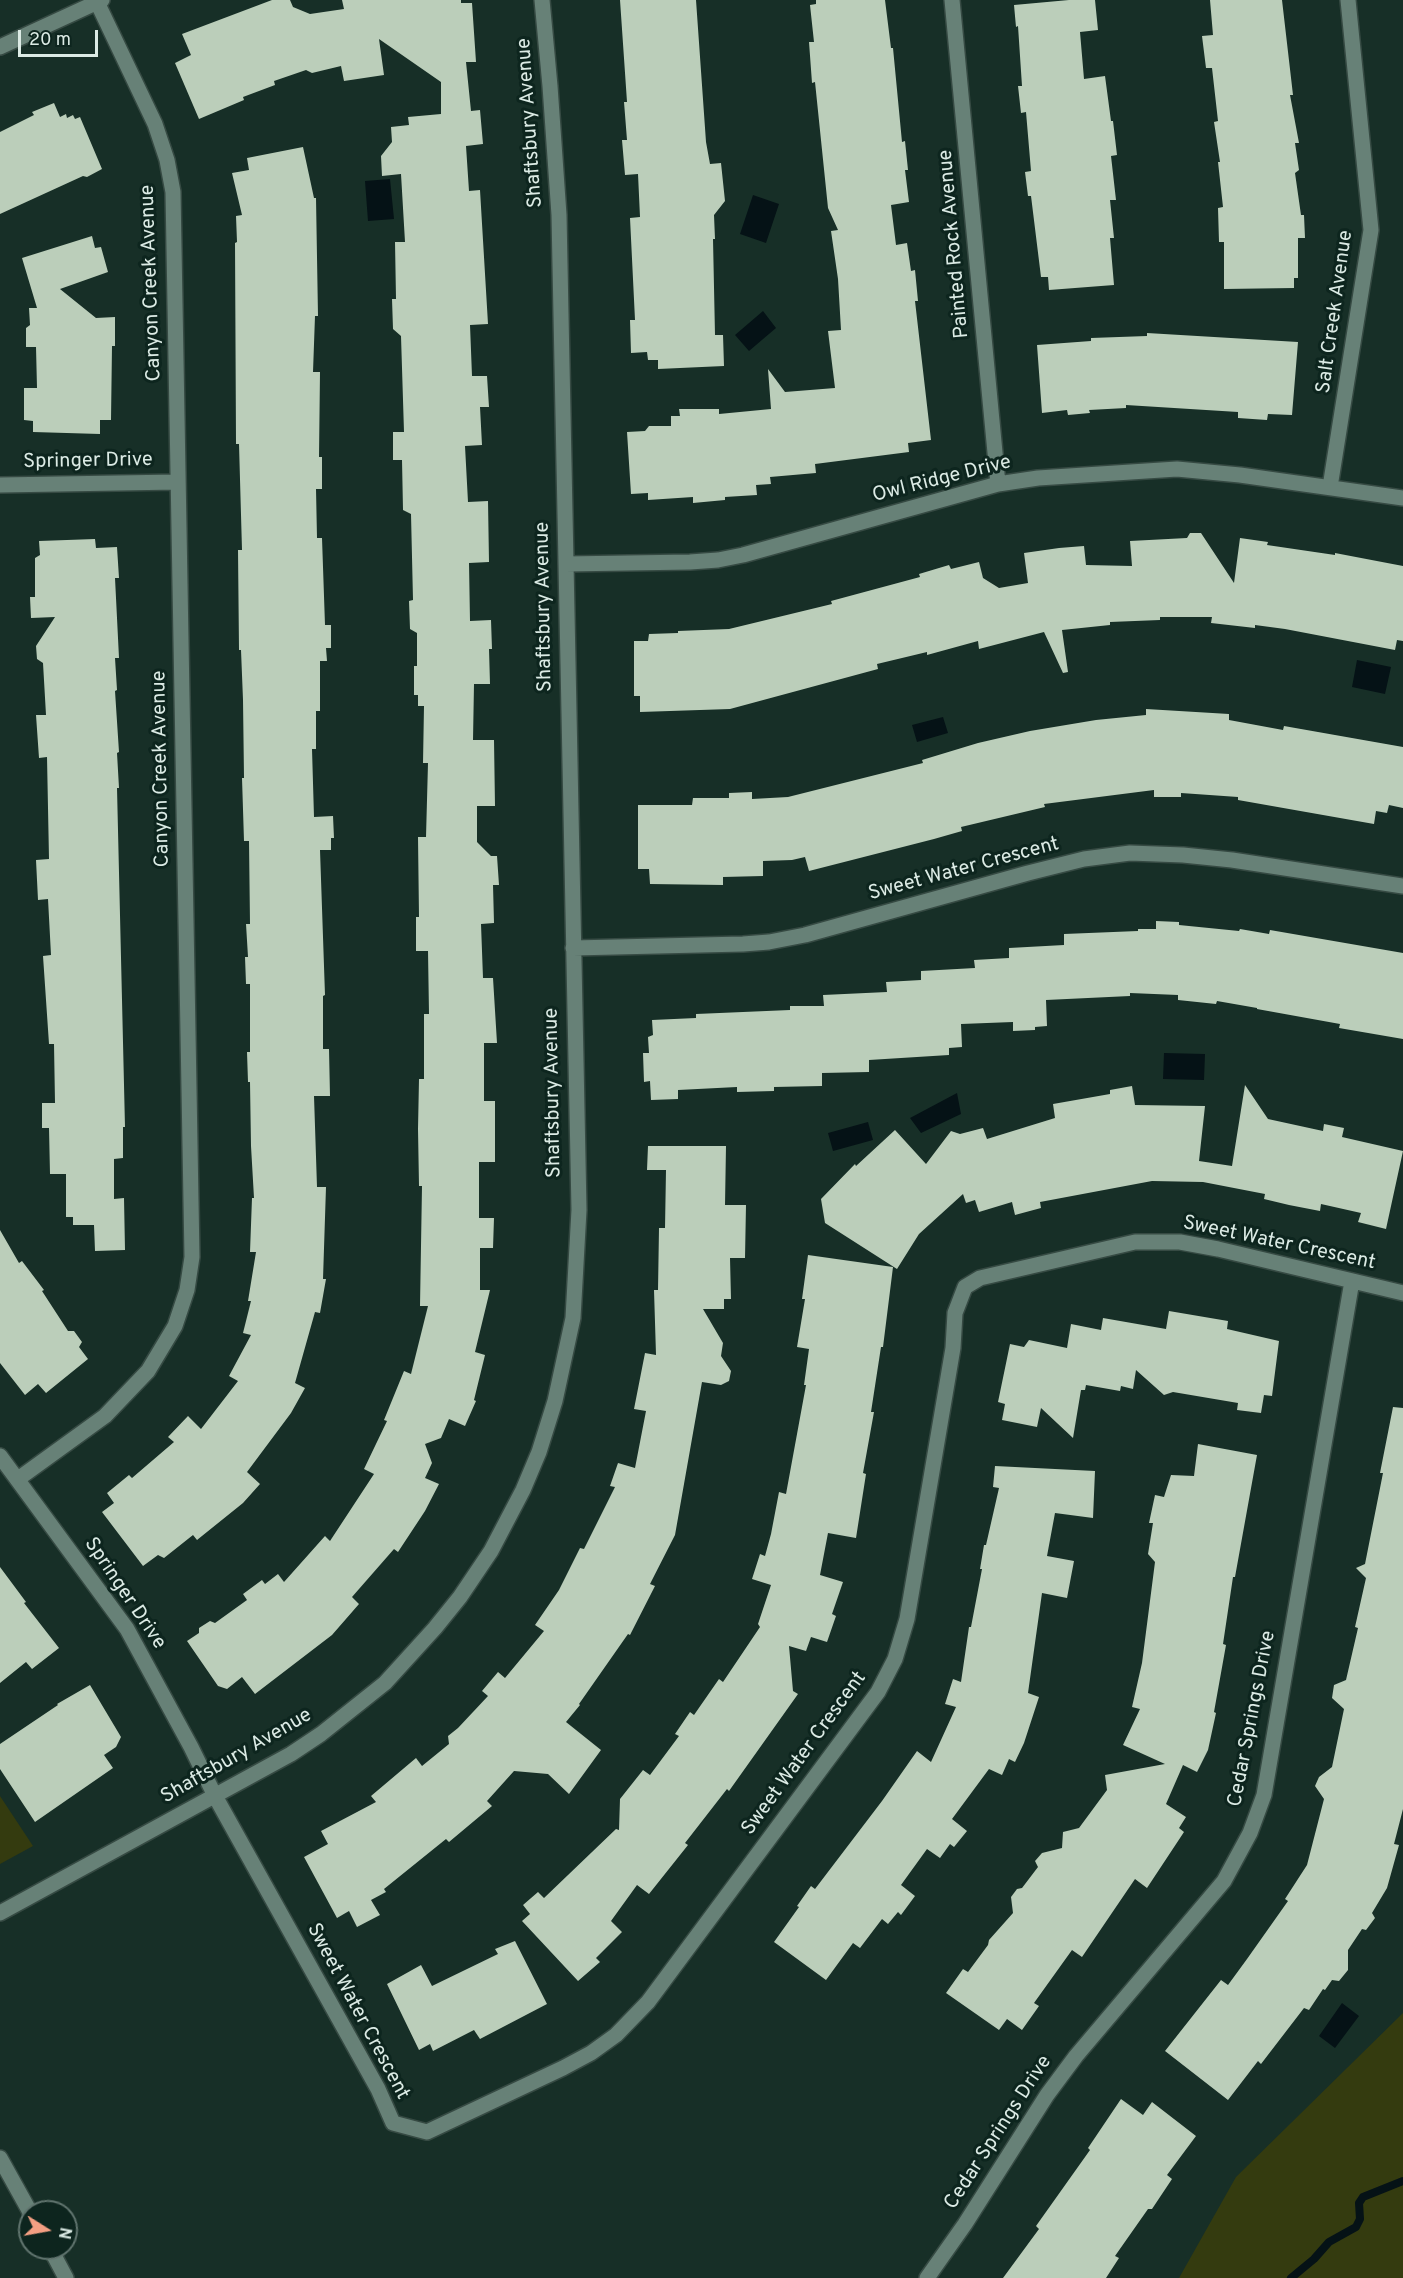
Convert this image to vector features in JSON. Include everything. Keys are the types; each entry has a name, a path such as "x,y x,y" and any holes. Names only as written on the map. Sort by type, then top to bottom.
{"street":[{"name":"Shaftsbury Avenue","path":"0,1913 291,1754 321,1734 385,1683 460,1597 490,1551 514,1508 539,1452 550,1420 568,1349 576,1283 579,1210 559,215 542,0"},
{"name":"Painted Rock Avenue","path":"952,0 998,484"},
{"name":"Salt Creek Avenue","path":"1330,487 1371,230 1348,0"},
{"path":"0,47 99,1"},
{"name":"Canyon Creek Avenue","path":"18,1479 105,1416 148,1371 175,1326 187,1290 192,1257 173,192 167,160 155,124 99,1"},
{"name":"Owl Ridge Drive","path":"566,564 718,560 998,484 1038,478 1177,469 1240,475 1403,498"},
{"name":"Springer Drive","path":"0,485 177,482"},
{"name":"Sweet Water Crescent","path":"573,948 769,942 806,935 1084,859 1130,854 1183,855 1232,860 1403,886"},
{"name":"Sweet Water Crescent","path":"215,1796 378,2089 393,2123 427,2132 581,2058 616,2035 648,2002 878,1692 895,1659 907,1619 953,1348 955,1313 965,1287 980,1278 1136,1242 1189,1244 1403,1293"},
{"name":"Cedar Springs Drive","path":"927,2278 1076,2056 1224,1881 1250,1833 1264,1795 1352,1281"},
{"name":"Springer Drive","path":"0,1456 127,1629 215,1796"},
{"path":"0,2158 23,2200"},
{"path":"56,2260 66,2278"}],"green space":[{"path":"0,1796 33,1846 0,1864"},
{"path":"1403,2013 1403,2278 1179,2278 1236,2177"}],"shaded area":[{"path":"390,179 394,219 368,221 365,181"},
{"path":"753,195 779,204 766,243 740,234"},
{"path":"763,311 776,328 749,351 735,335"},
{"path":"1357,660 1391,667 1385,694 1352,687"},
{"path":"943,717 948,733 917,742 912,725"},
{"path":"1164,1053 1205,1054 1204,1080 1163,1079"},
{"path":"957,1093 961,1114 921,1133 910,1118"},
{"path":"868,1122 873,1140 833,1151 828,1133"},
{"path":"1342,2003 1359,2016 1335,2048 1319,2036"}],"building":[{"path":"272,0 290,0 293,7 310,14 344,9 342,0 461,0 461,3 472,3 476,62 466,62 471,111 480,110 483,144 466,146 469,191 480,190 488,324 470,325 472,376 487,376 489,407 480,407 482,445 465,446 468,502 488,501 489,562 469,563 470,621 491,620 492,649 489,649 490,684 474,684 473,740 494,740 495,806 477,806 477,842 491,856 497,856 499,885 493,885 494,923 481,924 483,978 493,978 497,1043 484,1043 484,1101 495,1101 495,1162 479,1162 479,1218 494,1218 493,1248 480,1248 480,1290 490,1290 475,1352 485,1355 474,1400 476,1401 465,1426 449,1419 441,1438 425,1444 432,1463 425,1478 439,1484 425,1511 398,1552 394,1549 352,1597 359,1604 332,1635 255,1694 242,1677 227,1689 218,1686 187,1641 199,1633 199,1628 210,1621 215,1623 247,1600 243,1594 262,1580 265,1584 278,1574 284,1582 325,1536 330,1541 374,1474 364,1469 387,1421 384,1420 404,1371 411,1374 428,1306 420,1306 422,1186 419,1186 418,1129 419,1079 424,1079 424,1014 429,1014 428,951 416,951 416,917 419,917 418,837 426,837 428,763 423,763 424,706 418,706 418,695 414,695 417,633 410,629 409,601 413,600 411,514 403,510 402,460 393,460 393,432 404,432 401,336 393,329 392,299 396,299 395,242 405,242 401,174 382,176 381,156 392,142 391,127 409,125 408,117 441,114 441,82 379,39 384,75 344,81 341,66 312,73 306,70 274,81 275,85 243,97 244,100 199,119 175,63 191,55 182,34"},
{"path":"620,0 696,0 706,142 710,164 721,163 725,201 714,215 715,239 713,239 715,335 723,335 724,366 658,369 658,360 648,360 647,352 631,353 630,320 635,320 630,218 640,217 638,174 625,175 622,140 627,140 624,102 627,102"},
{"path":"816,0 885,0 891,48 893,48 902,142 905,141 908,170 905,170 909,202 891,205 896,245 907,243 911,271 915,270 918,301 915,301 931,440 908,443 909,452 815,464 816,473 770,477 771,484 756,485 757,495 725,497 725,500 693,503 693,497 648,500 648,493 631,494 627,432 645,431 649,426 671,426 671,416 680,416 679,409 719,409 719,414 771,409 768,369 785,392 835,388 828,331 841,330 838,279 831,231 838,230 828,208 815,82 812,83 809,42 814,42 810,5 816,4"},
{"path":"1095,0 1098,30 1080,32 1084,79 1105,76 1111,121 1113,121 1117,155 1111,156 1116,200 1110,200 1114,238 1110,238 1114,285 1049,290 1048,277 1041,277 1031,196 1028,196 1025,172 1031,171 1026,112 1021,113 1018,86 1022,86 1018,26 1016,27 1014,5"},
{"path":"1210,0 1282,0 1293,95 1290,95 1299,143 1295,143 1299,170 1295,173 1301,215 1304,215 1305,238 1298,238 1298,278 1294,278 1294,288 1224,289 1224,242 1219,242 1218,208 1223,207 1214,122 1218,121 1212,68 1206,68 1202,36 1213,35"},
{"path":"54,103 60,117 66,114 67,118 73,115 75,119 80,117 102,169 0,214 0,132 34,115 32,112"},
{"path":"303,147 314,198 316,198 318,316 315,316 313,372 320,372 319,457 322,457 322,489 316,489 317,538 322,538 325,625 331,625 331,648 326,648 327,661 320,661 320,711 316,711 316,749 312,749 314,817 333,816 334,838 331,838 331,850 320,850 325,995 323,996 323,1049 329,1049 330,1096 314,1096 317,1187 326,1187 323,1279 326,1279 320,1313 315,1312 295,1383 305,1388 291,1413 247,1472 260,1484 243,1503 197,1540 193,1535 164,1558 158,1555 143,1566 102,1512 114,1503 107,1493 129,1475 132,1478 174,1442 168,1437 188,1416 201,1429 238,1381 229,1376 251,1335 243,1333 251,1301 248,1301 256,1252 250,1252 252,1198 254,1198 247,1052 250,1052 250,984 246,984 245,957 248,957 246,924 250,924 249,841 244,841 243,700 241,650 239,650 238,550 242,550 239,444 236,444 235,243 237,242 236,216 242,215 232,173 249,170 247,158"},
{"path":"92,236 95,248 101,247 108,272 60,289 96,318 115,317 115,346 112,346 111,420 100,420 100,434 33,432 33,421 24,420 24,388 37,388 36,347 26,347 26,328 30,325 29,308 37,308 22,258"},
{"path":"1147,333 1298,342 1292,415 1268,414 1267,420 1238,418 1238,412 1126,405 1126,408 1089,410 1090,413 1068,415 1067,410 1042,413 1037,345 1091,341 1091,338 1147,336"},
{"path":"1190,533 1201,533 1234,583 1240,538 1268,542 1267,545 1335,555 1335,553 1403,566 1403,641 1397,640 1395,650 1285,629 1211,623 1212,617 1160,617 1160,620 1110,622 1110,625 1062,630 1068,672 1063,673 1044,632 979,649 978,641 927,655 927,652 877,664 878,669 730,709 640,712 640,696 634,696 634,641 648,641 649,634 729,629 832,604 831,601 920,577 919,574 949,565 951,569 979,562 983,578 999,588 1028,583 1024,553 1059,548 1084,546 1086,565 1132,566 1130,541 1187,538"},
{"path":"95,539 96,548 117,547 119,578 115,578 119,658 115,658 117,690 115,691 119,752 117,753 119,788 117,788 125,1127 123,1127 123,1158 114,1159 114,1199 124,1198 125,1250 95,1251 94,1225 73,1225 73,1217 66,1217 66,1174 50,1174 49,1128 42,1128 42,1103 55,1103 54,1044 49,1044 43,956 51,955 48,899 38,900 36,860 49,859 47,757 39,758 36,715 46,715 43,663 37,659 36,646 55,617 31,618 30,597 35,597 35,558 40,555 39,541"},
{"path":"1146,709 1229,714 1229,720 1283,730 1284,726 1403,747 1403,808 1389,805 1387,813 1376,811 1374,824 1238,800 1238,797 1181,793 1181,797 1154,797 1154,790 1044,804 1045,807 961,827 962,831 934,839 809,871 805,857 763,861 763,876 723,877 723,885 650,884 649,869 638,869 638,805 692,805 693,798 729,798 729,793 752,792 752,799 788,797 923,763 922,760 978,743 1030,731 1096,720 1146,715"},
{"path":"1156,921 1269,934 1270,930 1403,953 1403,1039 1339,1028 1340,1024 1217,1001 1216,1004 1178,1000 1178,995 1130,993 1130,996 1046,1000 1047,1026 1035,1027 1035,1030 1013,1031 1013,1022 961,1024 962,1047 949,1048 949,1055 869,1060 869,1072 822,1073 822,1086 774,1087 774,1091 737,1092 737,1087 678,1090 678,1099 651,1100 650,1081 644,1082 643,1053 649,1053 648,1037 653,1035 652,1020 696,1018 696,1014 790,1010 790,1006 824,1006 823,995 887,992 886,982 921,980 921,971 975,968 974,960 1009,958 1009,948 1064,945 1064,934 1156,929"},
{"path":"1245,1085 1268,1119 1323,1131 1324,1124 1344,1128 1342,1137 1403,1151 1386,1229 1358,1222 1361,1213 1321,1204 1320,1211 1264,1199 1265,1194 1203,1182 1152,1181 1040,1202 1041,1208 1015,1215 1012,1202 979,1212 975,1200 966,1203 963,1194 919,1234 897,1269 825,1223 821,1199 855,1164 856,1166 895,1130 926,1164 951,1131 960,1134 983,1128 987,1139 1055,1118 1053,1104 1110,1094 1110,1090 1132,1086 1135,1105 1205,1106 1199,1161 1232,1166"},
{"path":"648,1146 726,1146 725,1205 746,1205 745,1258 730,1258 731,1299 724,1299 724,1309 703,1309 723,1343 721,1356 731,1371 729,1381 721,1385 702,1382 675,1535 650,1584 655,1586 630,1635 628,1634 566,1722 601,1750 569,1794 548,1774 514,1771 487,1801 492,1806 449,1842 446,1839 384,1889 386,1892 371,1900 380,1915 357,1927 349,1911 337,1918 304,1857 328,1844 321,1831 376,1802 371,1796 416,1758 422,1766 449,1744 448,1736 488,1696 482,1691 498,1672 505,1678 544,1631 535,1625 559,1590 580,1548 584,1549 615,1487 610,1486 618,1463 635,1468 646,1411 634,1409 645,1353 656,1355 654,1290 658,1290 659,1228 665,1228 666,1170 647,1170"},
{"path":"0,1230 19,1263 22,1261 44,1290 42,1291 68,1331 74,1331 82,1342 79,1347 88,1359 46,1393 38,1384 25,1395 0,1363"},
{"path":"808,1255 893,1267 883,1347 881,1347 871,1412 874,1412 863,1473 866,1474 856,1538 828,1533 820,1575 843,1582 832,1614 836,1616 827,1642 811,1637 806,1651 789,1646 793,1691 798,1694 729,1791 727,1789 685,1843 688,1845 649,1894 637,1885 611,1921 622,1932 596,1958 600,1962 578,1981 522,1921 530,1914 523,1905 538,1892 544,1898 616,1829 619,1830 620,1799 643,1770 650,1775 679,1736 675,1734 690,1712 694,1715 719,1679 723,1682 760,1627 758,1624 771,1585 752,1579 760,1554 765,1556 779,1492 786,1494 806,1385 804,1385 809,1349 797,1347 805,1299 802,1299"},
{"path":"1169,1311 1228,1321 1227,1329 1279,1341 1272,1396 1264,1395 1261,1413 1237,1410 1238,1403 1173,1392 1164,1395 1136,1370 1133,1389 1121,1386 1120,1391 1086,1385 1085,1390 1081,1390 1073,1438 1041,1408 1037,1427 1002,1420 1005,1404 998,1402 1010,1344 1024,1347 1029,1340 1067,1348 1071,1324 1101,1330 1103,1318 1166,1329"},
{"path":"1393,1407 1403,1408 1403,1809 1394,1844 1399,1845 1387,1888 1372,1913 1375,1918 1366,1930 1362,1929 1348,1950 1348,1970 1339,1981 1332,1980 1325,1990 1323,1989 1309,2010 1304,2008 1261,2064 1258,2061 1228,2100 1165,2051 1221,1980 1228,1985 1288,1901 1285,1899 1307,1865 1324,1799 1315,1786 1319,1777 1332,1767 1344,1709 1332,1698 1334,1685 1346,1680 1358,1628 1355,1627 1366,1578 1356,1568 1365,1564"},
{"path":"1198,1444 1257,1455 1235,1577 1233,1577 1223,1644 1226,1645 1208,1750 1197,1772 1183,1765 1166,1804 1186,1817 1179,1828 1184,1832 1147,1888 1135,1879 1082,1957 1072,1950 1034,2003 1039,2006 1022,2030 1007,2019 999,2030 946,1993 963,1969 968,1972 988,1945 989,1940 1013,1913 1011,1897 1017,1889 1022,1888 1038,1867 1035,1861 1042,1853 1062,1848 1063,1832 1079,1828 1107,1790 1105,1775 1165,1764 1123,1745 1140,1709 1132,1707 1142,1663 1155,1562 1148,1554 1153,1523 1149,1523 1155,1495 1164,1497 1171,1475 1194,1476"},
{"path":"995,1466 1095,1471 1093,1518 1055,1513 1047,1556 1074,1561 1067,1598 1042,1593 1028,1693 1039,1697 1024,1743 1015,1762 1009,1759 1002,1775 989,1769 952,1819 967,1831 954,1847 950,1844 940,1858 927,1849 901,1885 915,1896 901,1915 898,1912 888,1924 882,1919 860,1948 853,1943 826,1980 774,1942 811,1886 815,1889 917,1751 931,1762 956,1707 945,1704 953,1679 961,1682 969,1627 971,1627 982,1569 980,1569 984,1545 986,1545 999,1488 993,1487"},
{"path":"0,1567 59,1648 32,1669 26,1662 0,1683"},
{"path":"90,1685 121,1737 116,1747 104,1755 113,1768 35,1822 0,1769 0,1744 57,1704"},
{"path":"515,1941 547,2004 480,2039 474,2030 433,2051 430,2044 419,2050 387,1984 421,1965 432,1986 498,1954 495,1949"},
{"path":"1121,2099 1143,2115 1152,2102 1196,2136 1167,2175 1172,2179 1115,2256 1119,2258 1106,2278 1003,2278 1039,2229 1036,2226 1090,2150 1088,2148"}],"waterway":[{"path":"1291,2278 1314,2259 1329,2242 1356,2227 1360,2219 1359,2203 1363,2197 1403,2181"}]}
